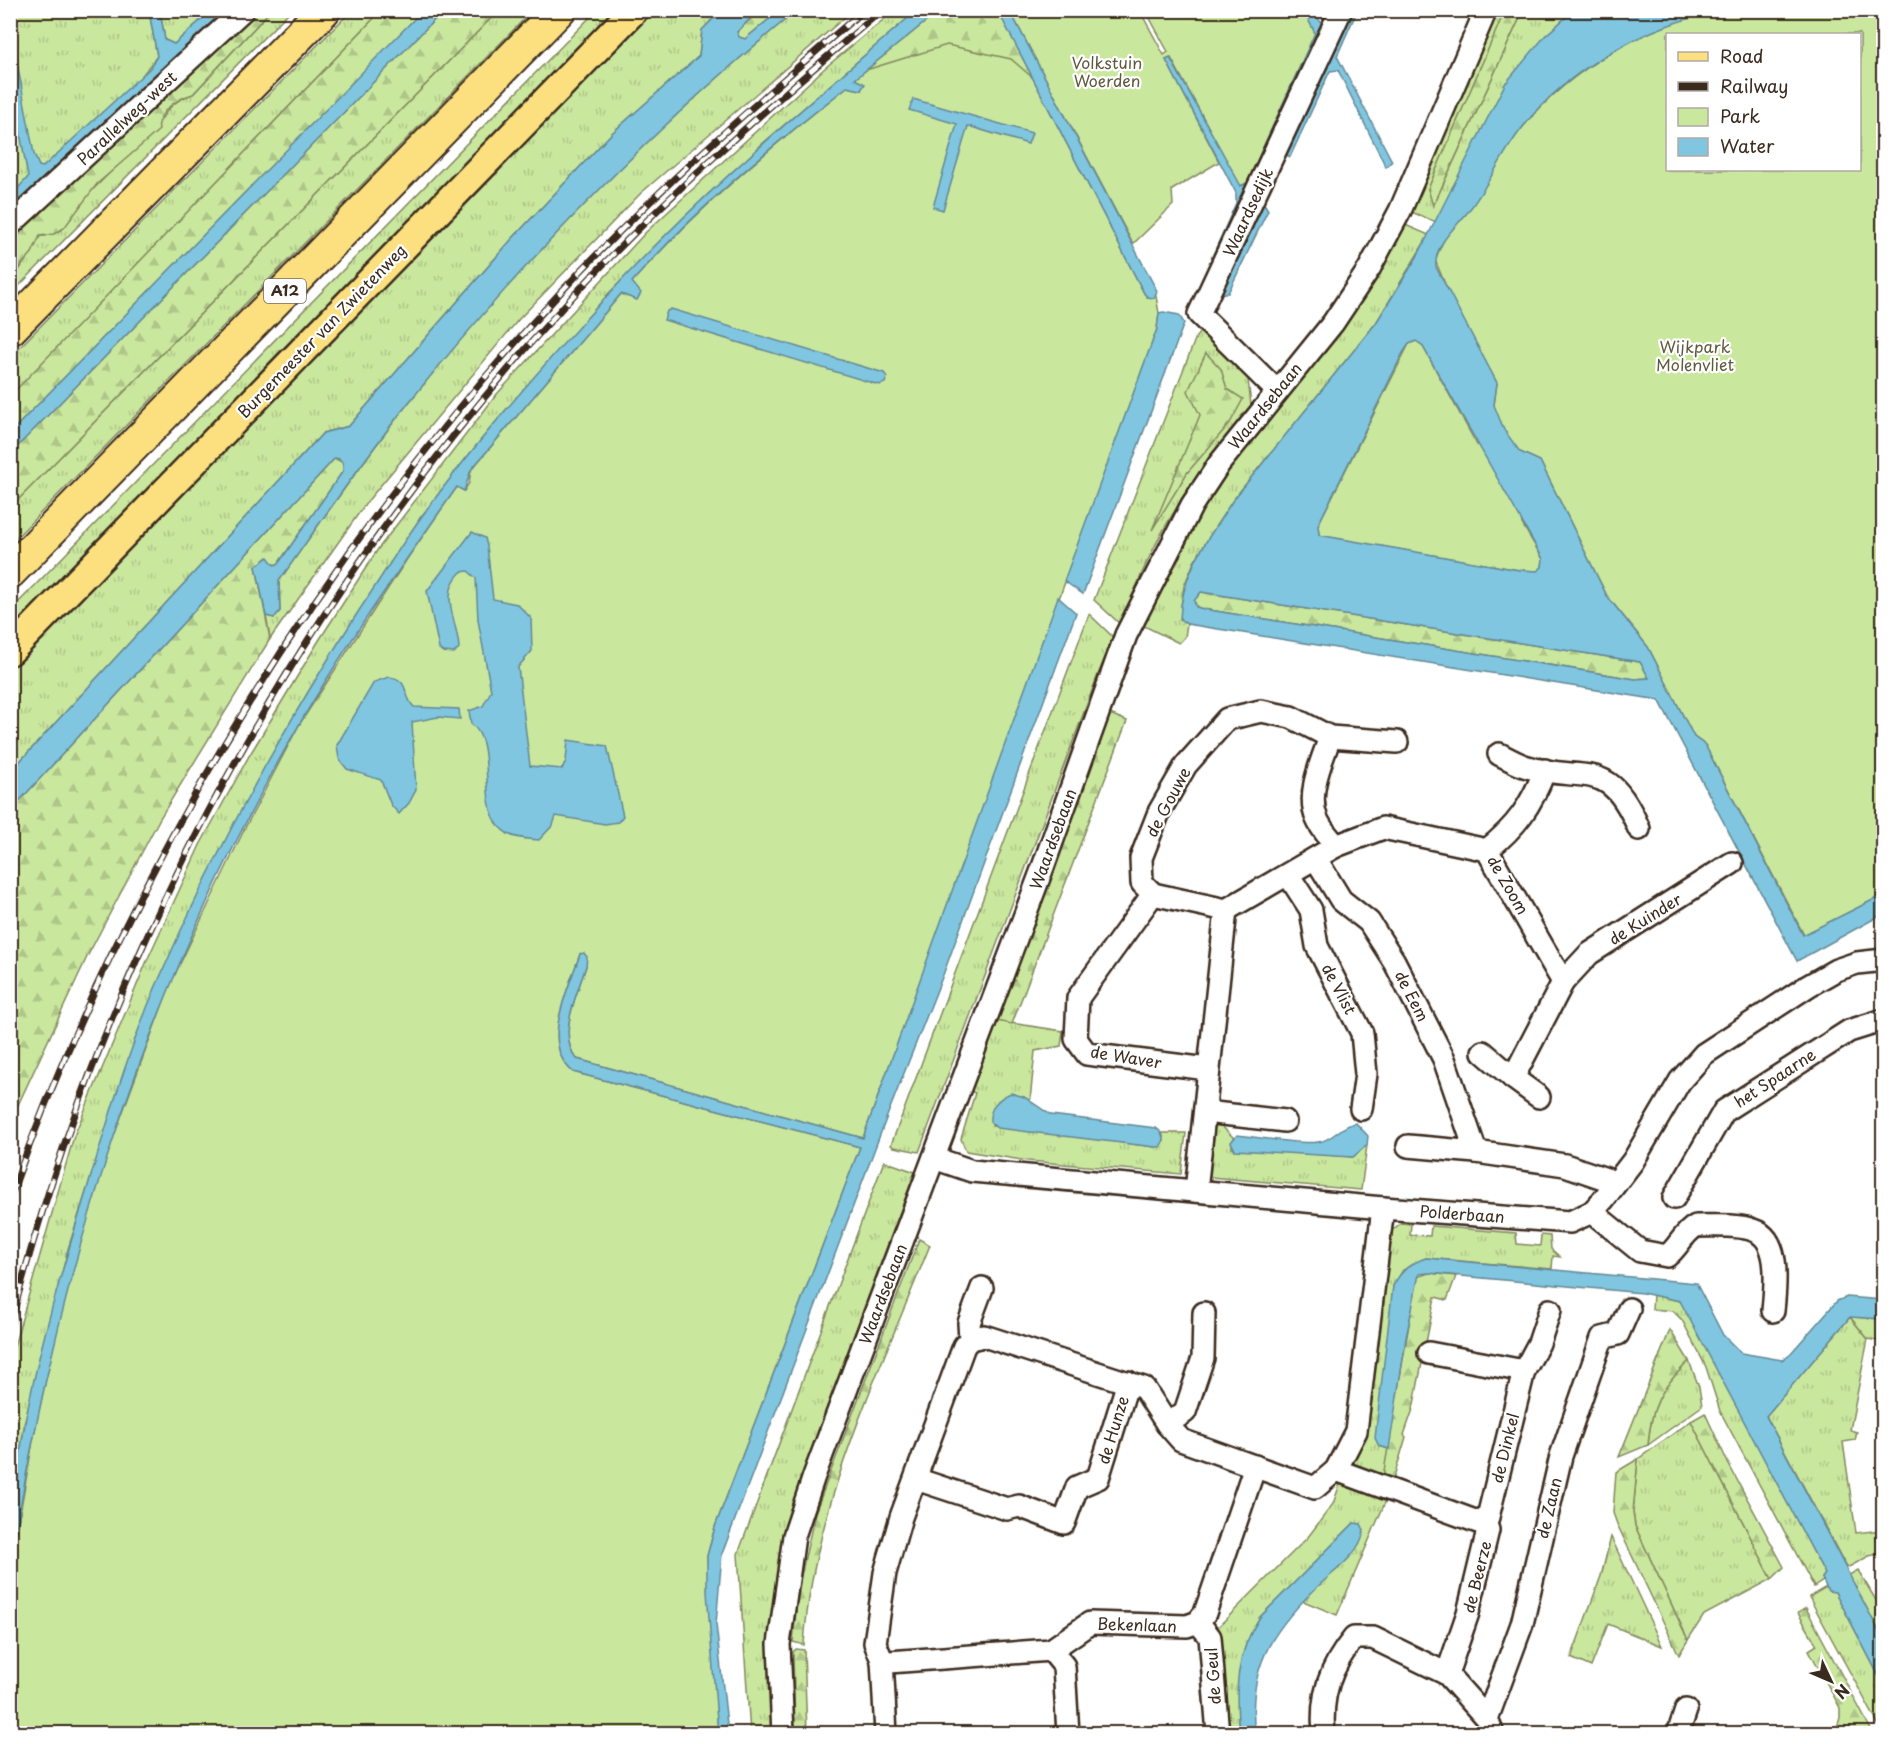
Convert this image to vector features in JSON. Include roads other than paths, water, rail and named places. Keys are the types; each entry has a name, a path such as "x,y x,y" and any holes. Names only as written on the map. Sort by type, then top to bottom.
{"highway":[{"path":"10,329 324,10"},
{"name":"A12","path":"10,572 559,10"}],"main road":[{"name":"Burgemeester van Zwietenweg","path":"10,651 634,10"}],"street":[{"name":"Parallelweg-west","path":"10,225 243,10"},
{"name":"Waardsedijk","path":"1277,390 1200,314 1341,10"},
{"name":"Waardsebaan","path":"783,1734 779,1644 794,1536 813,1476 1043,867 1125,635 1191,505 1219,464 1277,390 1334,323 1369,269 1400,211 1486,10"},
{"name":"de Gouwe","path":"1153,894 1142,883 1141,858 1159,812 1186,765 1227,719 1261,711 1291,717 1330,736 1397,742"},
{"path":"1330,736 1317,775 1313,796 1316,819 1336,846"},
{"path":"1499,754 1524,766 1584,774 1612,785 1628,802 1640,829"},
{"path":"1487,850 1511,831 1533,800 1545,770"},
{"name":"de Zoom","path":"1226,910 1289,876 1336,846 1383,828 1487,850 1563,982"},
{"name":"de Eem","path":"1316,859 1341,900 1369,922 1394,961 1444,1059 1476,1152"},
{"name":"de Kuinder","path":"1563,982 1589,954 1732,863"},
{"name":"de Vlist","path":"1289,876 1311,910 1317,946 1362,1033 1366,1074 1361,1109"},
{"path":"1153,894 1226,910 1196,1191"},
{"name":"de Waver","path":"1153,894 1078,998 1076,1039 1087,1054 1208,1069"},
{"path":"1773,1311 1776,1259 1763,1237 1754,1230 1696,1226 1689,1230 1675,1250 1667,1256 1640,1251 1592,1212 1633,1161 1680,1081 1704,1054 1836,970 1857,963 1884,960"},
{"path":"1513,1078 1563,982"},
{"name":"het Spaarne","path":"1674,1198 1724,1112 1849,1031 1884,1020"},
{"path":"1483,1052 1539,1097"},
{"path":"1204,1112 1285,1121"},
{"path":"1408,1146 1476,1152 1564,1165 1616,1182"},
{"name":"Polderbaan","path":"934,1158 972,1171 1383,1208 1570,1222 1592,1212"},
{"path":"886,1734 882,1660 875,1644 885,1573 964,1346 970,1339 984,1336 1143,1388 1167,1424 1181,1440 1315,1488 1336,1470 1356,1431 1383,1208"},
{"path":"970,1339 969,1323 982,1288"},
{"name":"de Dinkel","path":"1486,1525 1524,1371 1539,1343 1550,1310"},
{"name":"de Zaan","path":"1490,1726 1522,1624 1561,1456 1602,1338 1618,1334 1629,1310"},
{"path":"1167,1424 1185,1412 1203,1358 1204,1313"},
{"path":"1429,1353 1524,1371"},
{"name":"de Hunze","path":"916,1479 1007,1509 1019,1506 1064,1523 1077,1487 1098,1478 1128,1382"},
{"name":"Bekenlaan","path":"1051,1650 1090,1623 1187,1626 1198,1622 1205,1613 1255,1466"},
{"name":"de Beerze","path":"1336,1470 1486,1525 1488,1530 1468,1613 1447,1674"},
{"name":"de Geul","path":"1198,1622 1210,1637 1218,1734"},
{"path":"1324,1734 1322,1709 1329,1678 1341,1655 1354,1638 1373,1638 1447,1674 1490,1726"},
{"path":"882,1660 911,1661 1051,1650 1064,1666 1068,1734"},
{"path":"1678,1734 1686,1710"}],"water":[{"path":"423,10 443,11 11,453 11,432"},
{"path":"149,11 160,11 165,40 174,44 211,11 227,11 11,216 11,196 28,177 11,82 10,25 34,154 39,166 43,167 150,68 157,56"},
{"path":"721,11 758,11 737,32 739,37 745,39 779,11 796,11 692,100 642,147 545,246 454,348 376,445 279,581 280,611 274,618 266,616 256,566 268,557 274,565 278,564 343,471 340,459 335,458 11,810 11,771 323,433 349,426 512,239 612,133 699,56 702,30"},
{"path":"916,11 939,11 855,79 865,84 861,90 847,87 790,132 681,229 632,282 641,293 637,300 621,294 471,470 464,491 457,487 395,575 299,725 216,882 147,1045 117,1128 66,1298 45,1384 21,1501 11,1571 12,1522 17,1474 34,1378 59,1283 119,1086 136,1036 178,937 225,840 276,746 331,654 414,527 443,487 535,375 681,220 758,148"},
{"path":"998,11 1010,11 1157,291 1154,298 1147,297 1144,293"},
{"path":"1304,11 1315,11 1324,29 1195,304 1192,302 1236,203 1236,193 1166,60 1170,58 1241,186 1247,183 1315,33"},
{"path":"1350,11 1357,11 1337,56 1392,161 1386,167 1338,70 1330,71 1290,157 1285,154"},
{"path":"1573,11 1720,11 1664,27 1637,38 1586,68 1562,86 1541,106 1514,138 1475,203 1446,237 1438,251 1436,267 1497,383 1494,405 1504,430 1520,452 1540,461 1607,596 1648,647 1694,737 1705,745 1803,935 1883,895 1883,914 1797,961 1659,700 1187,624 1180,619 1185,586 1198,556 1215,528 1233,500 1376,323 1417,257 1505,84 1545,36","holes":["1416,341 1422,345 1543,559 1542,567 1537,571 1519,570 1319,535 1318,525 1403,353 1409,344","1201,592 1640,662 1649,678 1635,679 1203,609 1196,607 1194,601"]},
{"path":"913,99 1032,133 1028,144 968,126 943,210 933,207 957,124 909,110"},
{"path":"1265,205 1268,210 1228,293 1219,293 1260,206"},
{"path":"671,309 884,373 887,377 885,383 879,385 664,320 667,311"},
{"path":"1159,313 1179,315 1184,323 1083,594 1064,581 1157,329"},
{"path":"472,532 485,538 493,599 517,604 531,618 532,651 518,667 530,766 562,769 566,761 568,740 607,746 623,816 618,822 605,824 556,816 553,825 539,840 508,834 498,824 491,811 484,746 479,733 471,724 469,711 483,706 491,691 478,620 476,578 468,571 461,572 451,590 451,608 459,648 454,653 443,652 439,649 427,591"},
{"path":"1058,597 1076,613 943,975 889,1111 722,1554 716,1624 728,1733 718,1733 707,1592 707,1556 715,1527 860,1147 573,1072 563,1060 558,1047 557,1031 564,999 580,954 584,953 587,957 586,966 574,1001 568,1038 577,1059 863,1138"},
{"path":"389,677 396,678 403,684 414,707 459,709 460,719 438,717 412,722 416,790 409,803 399,814 391,805 381,780 347,769 339,759 337,745 374,682"},
{"path":"1011,1093 1024,1097 1051,1115 1156,1128 1161,1132 1164,1140 1160,1147 1155,1147 997,1128 990,1122 991,1112 998,1101"},
{"path":"1356,1123 1368,1136 1367,1145 1353,1157 1235,1150 1231,1142 1237,1135 1289,1142 1318,1142"},
{"path":"1426,1258 1696,1283 1723,1335 1741,1353 1782,1360 1791,1353 1837,1301 1847,1297 1883,1300 1883,1319 1850,1317 1766,1416 1883,1639 1883,1684 1835,1592 1828,1591 1822,1578 1825,1574 1680,1301 1642,1293 1429,1273 1419,1274 1406,1338 1389,1449 1379,1446 1375,1438 1393,1286 1406,1268"},
{"path":"1354,1523 1361,1524 1364,1530 1359,1545 1343,1564 1292,1613 1268,1648 1260,1666 1255,1687 1253,1709 1255,1733 1239,1733 1237,1687 1241,1659 1252,1631 1260,1617"}],"railway":[{"path":"10,1198 57,1075 112,954 173,835 240,719 312,606 390,497 472,393 595,256 707,148 864,10"},
{"path":"10,1326 51,1185 100,1048 158,913 224,783 298,656 379,535 467,418 563,307 600,267 678,191 799,81 882,10"}],"park label":[{"name":"Volkstuin Woerden","path":"1107,72"},
{"name":"Wijkpark Molenvliet","path":"1695,356"}]}
